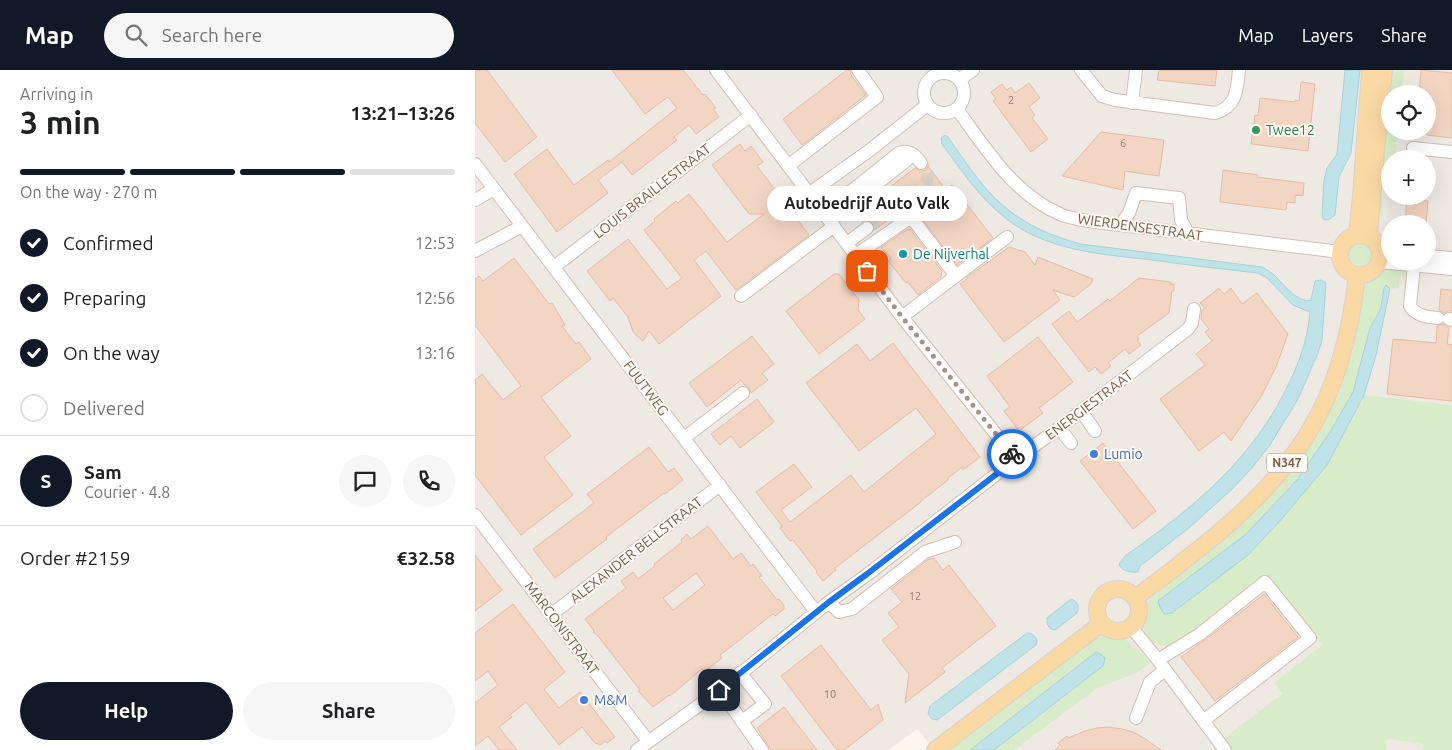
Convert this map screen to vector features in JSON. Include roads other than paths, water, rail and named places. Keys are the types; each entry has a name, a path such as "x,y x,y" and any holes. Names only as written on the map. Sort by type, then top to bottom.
{"main road":[{"path":"1363,235 1361,205 1370,70"},
{"path":"1363,235 1375,158 1384,70"},
{"path":"1381,251 1377,244 1363,235 1350,236 1341,246 1340,260 1347,271 1357,275 1364,275 1372,272 1381,259"},
{"name":"N347","path":"1135,598 1193,555 1258,496 1284,467 1310,430 1332,384 1344,348 1357,275"},
{"path":"1114,589 1123,589 1135,598 1139,613 1131,627 1115,632 1101,624 1097,615 1097,605 1098,600 1105,593 1114,589"},
{"path":"935,750 1101,624"}],"street":[{"path":"716,70 902,317 1016,459"},
{"path":"788,166 877,97 858,70"},
{"path":"959,80 973,70"},
{"path":"1081,70 1102,96 1115,100 1215,113 1223,111 1229,106 1237,93 1239,70"},
{"path":"1132,102 1136,70"},
{"path":"944,73 955,76 959,80 964,90 964,95 957,109 941,114 927,105 924,89 928,74 944,73"},
{"path":"810,193 874,147 927,105"},
{"name":"WIERDENSESTRAAT","path":"957,109 1015,185 1055,211 1070,217 1120,225 1340,252"},
{"name":"LOUIS BRAILLESTRAAT","path":"554,267 751,115"},
{"path":"1413,148 1452,152"},
{"path":"841,212 843,203 849,193 899,153 912,152 921,163"},
{"path":"741,296 832,223 841,212 907,160"},
{"name":"FUUTWEG","path":"477,172 494,189 816,612"},
{"path":"475,200 494,189"},
{"path":"1120,225 1129,213 1136,193 1179,198 1181,220 1188,233"},
{"path":"856,255 911,217 956,276"},
{"path":"475,251 522,226"},
{"path":"847,243 867,228"},
{"path":"902,317 1007,237"},
{"path":"1436,257 1452,258"},
{"path":"1436,267 1452,269"},
{"path":"1414,270 1410,306 1413,311 1421,316 1446,319"},
{"name":"ENERGIESTRAAT","path":"637,750 719,690 816,612 1183,333 1191,326 1194,309"},
{"path":"684,438 743,394"},
{"path":"1081,412 1095,431"},
{"path":"1059,428 1071,443"},
{"name":"ALEXANDER BELLSTRAAT","path":"552,614 720,485"},
{"name":"MARCONISTRAAT","path":"475,516 648,741"},
{"path":"829,602 839,612 852,609 925,552 955,542"},
{"path":"1136,718 1150,682 1161,665 1265,582 1310,638 1203,721"},
{"path":"1131,627 1225,750"},
{"path":"740,673 765,704 742,721"},
{"path":"719,690 762,750"}],"water":[{"path":"1345,70 1360,70 1351,153 1339,177 1335,215 1325,220 1322,215 1324,180 1327,168 1337,154"},
{"path":"945,135 977,178 997,200 1026,222 1058,237 1081,244 1262,267 1274,275 1294,295 1307,301 1311,300 1315,281 1321,280 1326,283 1322,340 1318,353 1298,399 1270,445 1231,490 1189,528 1140,566 1138,572 1124,570 1119,564 1125,556 1198,500 1240,458 1259,434 1275,409 1294,372 1306,338 1310,312 1293,305 1267,278 1258,273 1093,253 1056,244 1038,237 1004,217 978,192 942,144 941,138"},
{"path":"1386,285 1390,289 1376,355 1364,395 1327,465 1279,522 1248,555 1172,613 1164,614 1158,601 1246,534 1297,480 1330,432 1353,392 1370,328 1381,308"},
{"path":"1071,599 1077,605 1077,613 1055,630 1051,629 1047,624 1047,618"},
{"path":"1027,633 1035,637 1037,640 1036,645 937,720 932,719 928,714 930,706"},
{"path":"1096,652 1105,658 1103,666 994,750 970,750"}],"tunnel":[{"path":"867,228 927,182 928,174 921,163"}],"place":[{"name":"Twee12","path":"1256,130"},
{"name":"De Nijverhal","path":"903,254"},
{"name":"Autobedrijf Auto Valk","path":"867,271"},
{"name":"Lumio","path":"1094,454"},
{"name":"M&M","path":"584,700"}]}
